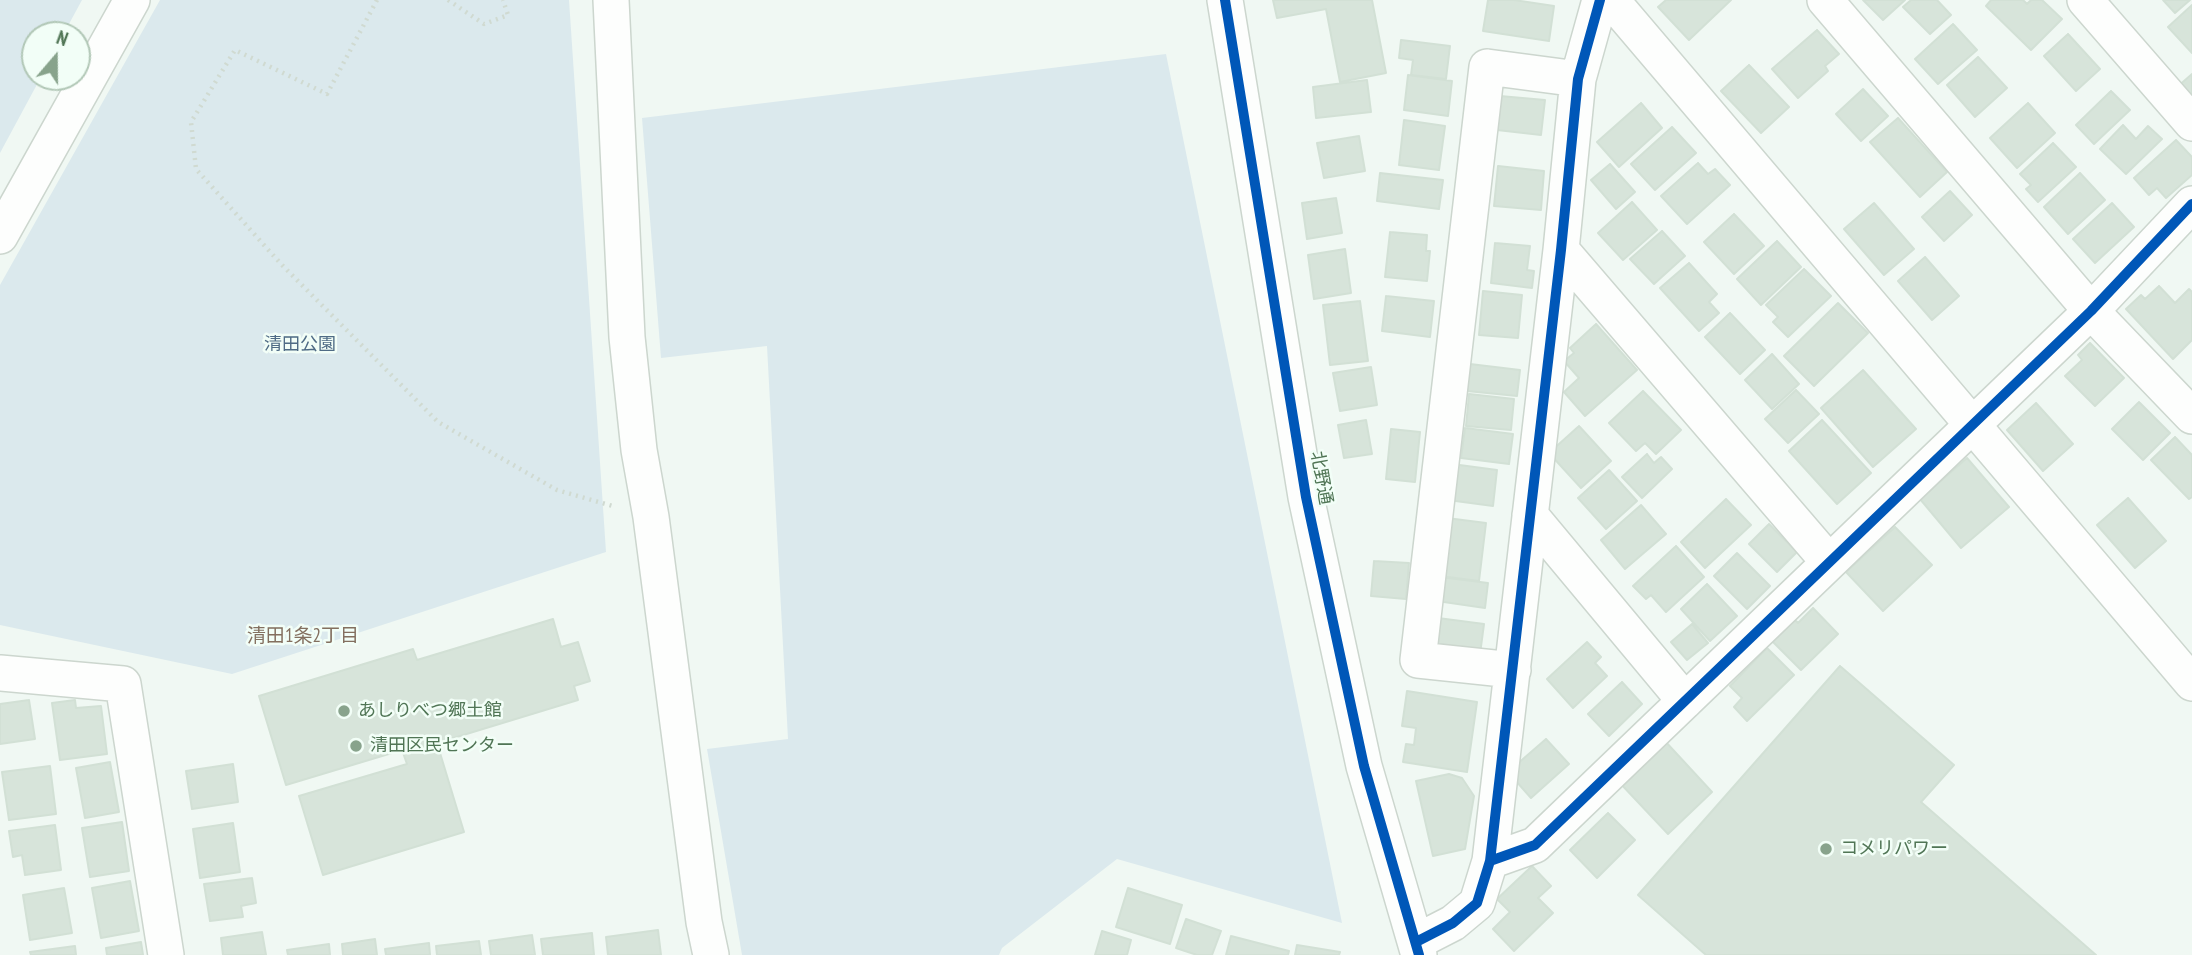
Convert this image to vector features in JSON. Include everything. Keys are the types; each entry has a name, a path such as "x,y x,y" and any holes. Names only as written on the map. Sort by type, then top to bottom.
{"street":[{"path":"0,236 132,0"},
{"path":"611,0 627,337 639,450 651,517 704,922 712,955"},
{"name":"北野通","path":"1225,0 1306,497 1364,766 1418,949"},
{"path":"1825,0 2091,311 2192,416"},
{"path":"2085,0 2192,123"},
{"path":"1418,949 1476,903 1490,861 1561,250 1578,79 1611,4 2192,683"},
{"path":"1513,670 1418,660 1487,67 1578,79"},
{"path":"1490,861 1535,845 2091,311 2192,204"},
{"path":"1561,250 1829,562"},
{"path":"1530,515 1685,701"},
{"path":"0,673 122,684 166,955"}],"path":[{"path":"377,0 327,94 235,50 191,122 196,169 281,264 438,422 557,490 651,517"},
{"path":"449,0 484,24 508,15 503,0"}],"green space":[{"path":"0,0 82,0 71,21 21,21 21,91 33,91 0,153"},
{"name":"清田公園","path":"160,0 569,0 606,552 232,674 0,625 0,285"},
{"path":"1166,54 1342,923 1117,859 1002,948 999,955 742,955 707,749 788,739 767,346 661,358 642,118"}],"building":[{"path":"1273,0 1372,0 1386,73 1340,82 1326,9 1277,18"},
{"path":"1488,0 1514,0 1554,6 1549,41 1483,31"},
{"path":"1666,0 1731,0 1689,40 1658,7"},
{"path":"1863,0 1905,0 1883,20"},
{"path":"1911,0 1937,0 1951,15 1930,34 1903,7"},
{"path":"1991,0 2023,0 2027,4 2031,0 2042,0 2062,19 2031,50 1986,6"},
{"path":"2163,0 2190,0 2175,13"},
{"path":"2192,5 2192,53 2168,27"},
{"path":"1953,24 1977,50 1938,84 1915,59"},
{"path":"1817,30 1839,54 1825,66 1828,71 1798,98 1772,69"},
{"path":"2068,34 2100,69 2076,91 2044,56"},
{"path":"1401,40 1450,46 1446,79 1411,75 1413,60 1399,58"},
{"path":"1978,57 2007,88 1975,117 1947,85"},
{"path":"1749,65 1789,107 1761,133 1721,91"},
{"path":"2192,74 2192,107 2176,88"},
{"path":"1408,75 1452,81 1448,116 1404,110"},
{"path":"1367,80 1371,112 1316,118 1313,87"},
{"path":"1863,89 1888,116 1861,141 1836,114"},
{"path":"2111,91 2130,110 2094,144 2076,125"},
{"path":"1500,96 1545,100 1541,135 1497,130"},
{"path":"1641,103 1662,128 1619,167 1597,142"},
{"path":"2028,103 2055,133 2017,168 1990,138"},
{"path":"1898,118 1947,172 1920,197 1870,142"},
{"path":"1404,120 1445,126 1439,170 1399,165"},
{"path":"2123,125 2136,139 2148,126 2162,139 2126,174 2100,149"},
{"path":"1672,127 1696,153 1655,190 1631,164"},
{"path":"1359,136 1365,171 1324,178 1317,143"},
{"path":"2176,140 2192,157 2192,175 2166,198 2157,188 2149,195 2134,178"},
{"path":"2053,143 2076,167 2038,202 2026,189 2031,185 2020,174"},
{"path":"1698,163 1708,174 1715,169 1730,185 1687,224 1661,196"},
{"path":"1610,164 1635,192 1616,209 1591,180"},
{"path":"1498,166 1544,171 1541,210 1494,206"},
{"path":"1380,173 1443,180 1439,209 1377,201"},
{"path":"2080,173 2105,200 2068,234 2044,207"},
{"path":"1950,191 1972,215 1944,241 1922,217"},
{"path":"1336,198 1342,233 1307,239 1302,203"},
{"path":"1632,202 1657,230 1623,260 1598,233"},
{"path":"1874,203 1914,249 1884,275 1844,229"},
{"path":"2112,203 2134,227 2095,263 2073,239"},
{"path":"1734,214 1764,246 1734,274 1704,242"},
{"path":"1662,231 1685,256 1654,284 1630,259"},
{"path":"1390,232 1427,235 1426,251 1430,251 1427,281 1385,277"},
{"path":"1777,241 1801,267 1761,305 1737,279"},
{"path":"1495,243 1530,246 1527,270 1534,271 1532,288 1491,283"},
{"path":"1345,249 1351,293 1314,299 1308,255"},
{"path":"1925,257 1959,296 1932,320 1898,281"},
{"path":"1689,263 1717,294 1709,302 1719,313 1699,331 1660,288"},
{"path":"1804,269 1831,296 1788,337 1773,322 1778,317 1766,305"},
{"path":"2159,286 2175,303 2189,289 2192,292 2192,340 2173,359 2126,309 2141,295 2145,299"},
{"path":"1483,291 1522,295 1518,338 1479,335"},
{"path":"1386,296 1434,301 1430,337 1382,331"},
{"path":"1360,301 1368,361 1330,365 1323,305"},
{"path":"1838,303 1868,333 1814,386 1784,356"},
{"path":"1730,313 1765,350 1740,374 1705,337"},
{"path":"1596,324 1637,370 1585,416 1564,392 1579,378 1564,361 1574,353 1570,348"},
{"path":"2090,343 2124,378 2095,406 2065,376 2082,360 2078,355"},
{"path":"1772,354 1799,384 1772,409 1745,380"},
{"path":"1470,364 1520,370 1517,396 1467,391"},
{"path":"1371,367 1377,405 1340,411 1333,373"},
{"path":"1863,370 1916,429 1873,467 1821,408"},
{"path":"1796,390 1819,414 1788,443 1765,419"},
{"path":"1643,391 1681,430 1656,454 1645,443 1636,451 1609,423"},
{"path":"1469,394 1514,399 1511,430 1466,426"},
{"path":"2139,402 2170,433 2143,460 2112,429"},
{"path":"2036,403 2073,444 2043,471 2007,430"},
{"path":"1366,420 1372,454 1344,458 1338,425"},
{"path":"1822,420 1871,473 1837,504 1789,451"},
{"path":"1579,426 1611,461 1581,488 1549,453"},
{"path":"1465,428 1513,434 1509,464 1461,458"},
{"path":"1391,429 1420,432 1415,482 1386,479"},
{"path":"2175,437 2192,455 2192,497 2189,499 2151,460"},
{"path":"1647,454 1654,463 1661,457 1672,469 1642,498 1622,477"},
{"path":"1967,458 2009,507 1961,548 1920,499"},
{"path":"1452,464 1497,470 1493,506 1448,500"},
{"path":"1609,470 1637,501 1606,529 1578,498"},
{"path":"2128,498 2166,541 2135,568 2097,525"},
{"path":"1726,499 1751,525 1705,568 1681,542"},
{"path":"1641,505 1666,534 1625,569 1601,540"},
{"path":"1447,518 1486,523 1479,581 1440,576"},
{"path":"1769,524 1797,552 1777,572 1749,544"},
{"path":"1895,527 1932,565 1883,611 1846,572"},
{"path":"1676,546 1704,577 1666,612 1651,595 1646,599 1633,586"},
{"path":"1737,553 1770,586 1747,609 1714,576"},
{"path":"1374,561 1409,563 1406,599 1371,596"},
{"path":"1440,577 1488,583 1485,608 1437,601"},
{"path":"1707,584 1737,616 1710,641 1681,609"},
{"path":"1813,608 1838,634 1801,670 1769,638 1791,616 1798,623"},
{"path":"1438,618 1484,624 1480,654 1434,648"},
{"name":"清田区民センター","path":"553,619 561,647 578,642 590,681 574,686 578,700 437,743 464,832 323,875 299,796 407,764 402,750 286,785 259,696 413,649 417,660"},
{"path":"1692,624 1708,643 1687,660 1671,642"},
{"path":"1587,642 1601,657 1595,663 1607,676 1573,708 1547,679"},
{"path":"1767,648 1794,675 1747,721 1734,707 1742,698 1730,686"},
{"name":"コメリパワー","path":"1840,666 1954,765 1921,802 2096,955 1706,955 1638,895"},
{"path":"1622,682 1642,704 1609,736 1588,714"},
{"path":"1407,691 1477,702 1467,772 1403,762 1406,744 1414,745 1416,728 1402,726"},
{"path":"29,700 35,739 0,744 0,704"},
{"path":"75,700 76,708 101,706 107,754 60,760 52,703"},
{"path":"1546,739 1569,764 1531,798 1508,772"},
{"path":"1664,740 1712,792 1668,834 1619,782"},
{"path":"110,762 119,812 85,818 76,768"},
{"path":"233,764 238,802 192,809 186,771"},
{"path":"50,766 56,814 9,820 2,772"},
{"path":"1449,774 1462,778 1474,796 1465,849 1433,856 1416,781"},
{"path":"1608,813 1635,840 1597,878 1570,850"},
{"path":"122,822 129,871 90,877 82,828"},
{"path":"233,823 240,872 200,878 193,829"},
{"path":"55,825 61,870 25,875 22,855 13,857 9,831"},
{"path":"1532,866 1551,886 1538,898 1553,913 1514,951 1493,929 1510,912 1497,899"},
{"path":"252,878 256,903 241,906 243,917 210,921 204,884"},
{"path":"130,881 139,931 101,938 92,888"},
{"path":"64,888 72,933 30,940 23,895"},
{"path":"1128,888 1182,905 1170,944 1116,927"},
{"path":"1186,919 1221,931 1212,955 1197,955 1176,948"},
{"path":"658,930 661,955 608,955 606,937"},
{"path":"1102,931 1131,940 1127,955 1095,955"},
{"path":"262,932 266,955 223,955 221,938"},
{"path":"592,933 594,955 543,955 541,939"},
{"path":"532,935 535,955 491,955 489,941"},
{"path":"1231,936 1289,951 1288,955 1226,955"},
{"path":"375,939 377,955 343,955 342,944"},
{"path":"479,941 481,955 437,955 436,946"},
{"path":"141,942 143,955 107,955 106,948"},
{"path":"429,943 430,955 386,955 385,949"},
{"path":"329,944 330,955 288,955 287,950"},
{"path":"1297,945 1340,952 1339,955 1295,955"},
{"path":"75,946 76,955 31,955 30,952"}],"cycle path":[{"path":"1225,0 1306,497 1364,766 1419,955"},
{"path":"1416,942 1453,923 1477,903 1490,861 1561,250 1578,79 1600,0"},
{"path":"1490,861 1535,845 2091,311 2192,204"}],"place":[{"name":"あしりべつ郷土館","path":"344,711"},
{"name":"清田区民センター","path":"356,746"},
{"name":"コメリパワー","path":"1826,849"}],"district":[{"name":"清田1条2丁目","path":"303,637"}]}
